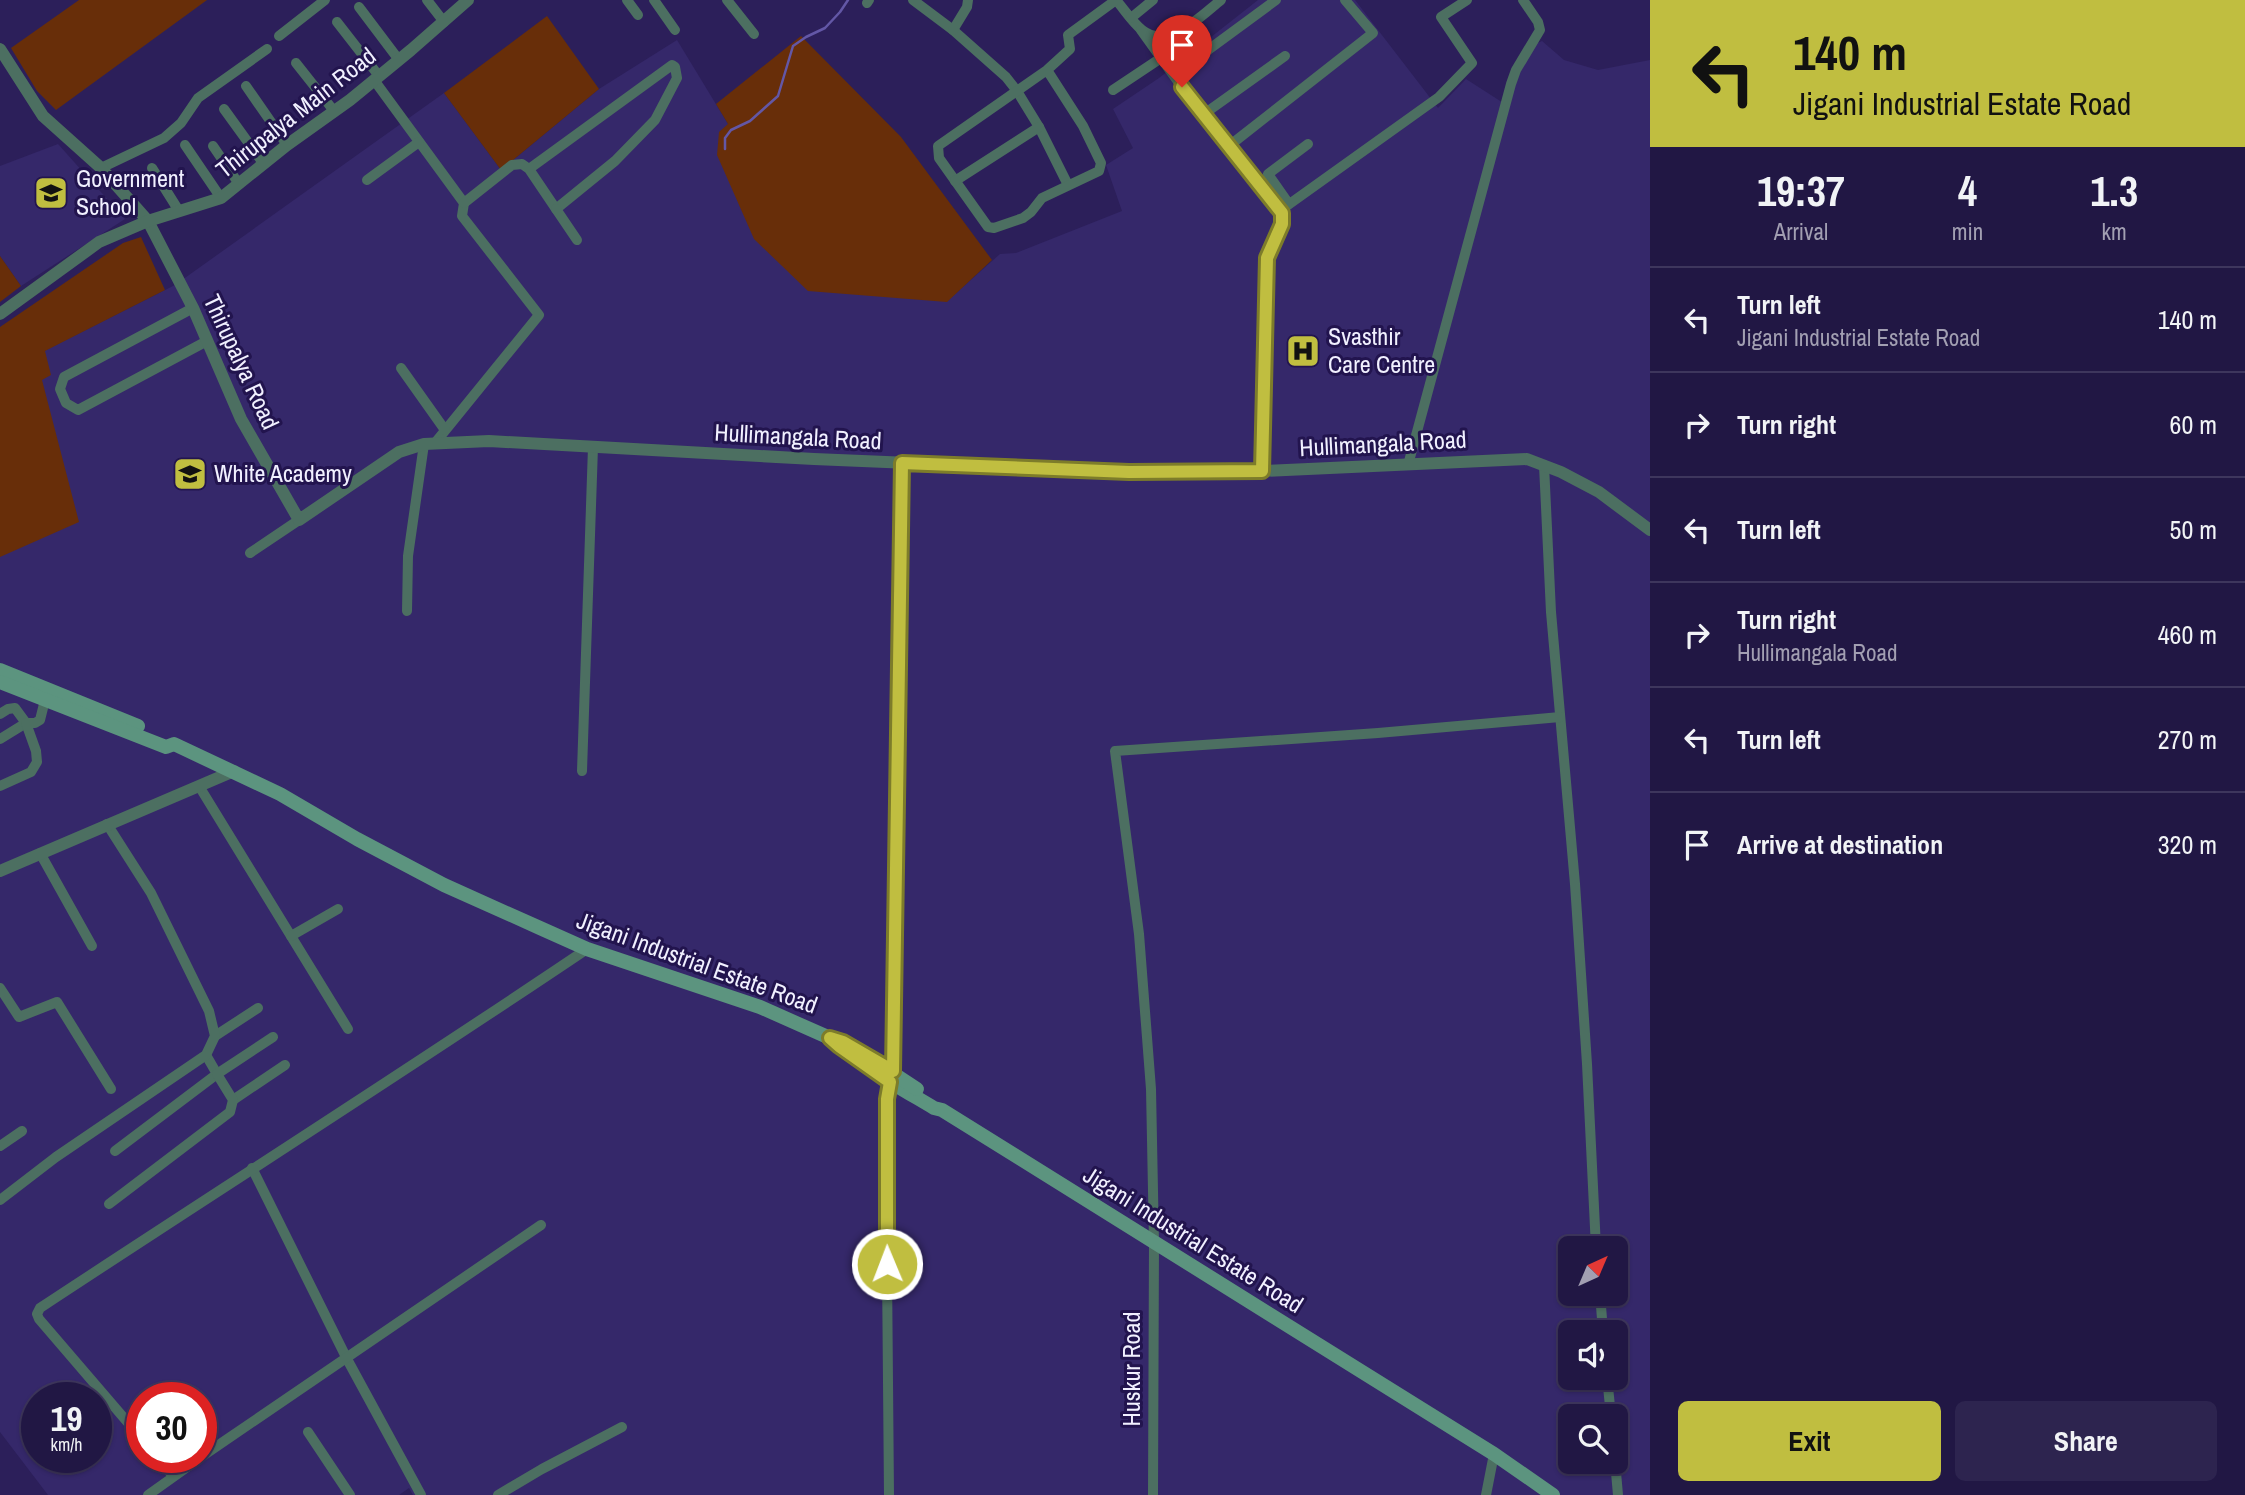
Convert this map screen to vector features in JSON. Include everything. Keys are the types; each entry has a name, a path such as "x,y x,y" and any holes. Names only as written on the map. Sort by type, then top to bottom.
{"main road":[{"path":"0,670 170,739 174,744"},
{"name":"Jigani Industrial Estate Road","path":"0,682 166,747 174,744 234,771 444,885 587,949 760,1007 843,1042 892,1077 934,1101 942,1110 1494,1454 1553,1495"}],"street":[{"path":"279,36 325,0"},
{"path":"427,0 444,22"},
{"name":"Thirupalya Main Road","path":"0,314 99,242 148,221 221,198 399,60 468,0"},
{"path":"627,0 638,15"},
{"path":"654,0 675,30"},
{"path":"727,0 754,34"},
{"path":"914,0 993,64 1017,91 1039,127 1068,185"},
{"path":"953,30 967,7 968,0"},
{"path":"1131,18 1153,0"},
{"path":"1141,30 1158,36 1172,34 1192,24 1220,0"},
{"path":"1174,75 1276,0"},
{"path":"1229,146 1373,33 1345,0"},
{"path":"1285,207 1439,97 1472,64 1441,17 1467,0"},
{"path":"1408,465 1511,84 1540,30 1538,22 1523,0"},
{"path":"1047,69 1083,126 1101,163 1099,171 1039,200 1026,216 993,228 988,227 939,158 938,146 1047,69 1070,49 1068,35 1111,2 1131,18 1229,146 1285,207"},
{"path":"359,8 399,60"},
{"path":"337,22 464,203 463,216 539,315 445,430 429,443 408,556 407,611"},
{"path":"0,49 43,116 101,168 148,221"},
{"path":"101,168 164,138 181,123 198,98 267,49"},
{"path":"1204,114 1285,56"},
{"path":"1113,90 1161,58"},
{"path":"296,63 334,111"},
{"path":"529,169 672,65 675,67 677,78 655,120 615,161 556,209"},
{"path":"246,86 287,145"},
{"path":"224,109 263,163"},
{"path":"955,181 1039,127"},
{"path":"367,180 419,142"},
{"path":"1262,471 1267,258 1282,224 1285,207 1268,174 1308,144"},
{"path":"185,145 221,198"},
{"path":"213,146 239,184"},
{"path":"464,203 512,165 522,164 529,169 577,240"},
{"path":"152,168 179,211"},
{"name":"Thirupalya Road","path":"148,221 193,308 241,419 299,520"},
{"path":"193,308 64,377 60,389 66,402 78,410 207,341"},
{"path":"401,368 445,430"},
{"name":"Hullimangala Road","path":"250,553 398,452 429,443 489,441 1129,472 1262,471 1527,459 1599,492 1650,530"},
{"path":"582,771 593,447"},
{"path":"889,1495 886,1144 887,1099 892,1077 902,463"},
{"path":"1544,466 1551,612 1586,1037 1595,1236"},
{"path":"0,739 26,723 40,720 45,700"},
{"path":"0,714 15,708 26,723 37,762 30,772 0,786"},
{"name":"Huskur Road","path":"1153,1495 1154,1242 1151,1089 1139,934 1115,751 1560,717"},
{"path":"0,871 234,771"},
{"path":"199,786 348,1029"},
{"path":"107,824 151,893 209,1011 215,1036"},
{"path":"40,853 92,946"},
{"path":"291,936 338,909"},
{"path":"126,1420 39,1319 37,1314 40,1308 587,949"},
{"path":"0,988 19,1017 57,1002 111,1089"},
{"path":"0,1200 56,1157 206,1055 215,1036 258,1008"},
{"path":"115,1150 272,1037"},
{"path":"206,1055 233,1100"},
{"path":"109,1204 230,1112 233,1100 285,1065"},
{"path":"0,1146 22,1131"},
{"path":"252,1168 347,1359 421,1495"},
{"path":"217,1446 541,1225"},
{"path":"498,1495 622,1427"},
{"path":"308,1432 350,1495"},
{"path":"1486,1495 1494,1454"},
{"path":"148,1495 177,1473"},
{"path":"1616,1474 1618,1495"}],"shaded area":[{"path":"79,0 207,0 56,110 37,91 11,48"},
{"path":"1258,0 1355,0 1438,108 1466,79 1508,106 1525,49 1542,41 1564,60 1598,70 1650,60 1650,1495 413,1495 409,1488 399,1495 48,1495 31,1473 112,1473 112,1382 21,1382 21,1460 0,1432 0,404 44,351 175,285 444,93 501,170 599,89 677,40 728,124 946,302 1000,254 1016,253 1122,211 1106,165 1133,148 1113,109 1159,78"},
{"path":"547,16 599,89 501,170 444,93"},
{"path":"801,36 901,137 992,260 947,302 808,291 754,239 717,155 719,132 728,124 716,104"},
{"name":"Government School","path":"58,144 125,219 21,286 0,256 0,166"},
{"path":"141,237 165,290 45,351 51,375 42,380 79,522 0,557 0,327 123,243"},
{"path":"0,256 21,286 0,302"}],"waterway":[{"path":"725,149 725,138 731,130 750,121 778,96 793,46 825,28 848,0"}],"place":[{"name":"Government School","path":"51,193"},
{"name":"Svasthir Care Centre","path":"1303,351"},
{"name":"White Academy","path":"190,474"}],"route":[{"path":"887,1264 886,1156 890,1082 830,1038 843,1042 893,1071 902,463 1129,472 1262,471 1267,258 1282,224 1282,213 1182,87"}]}
